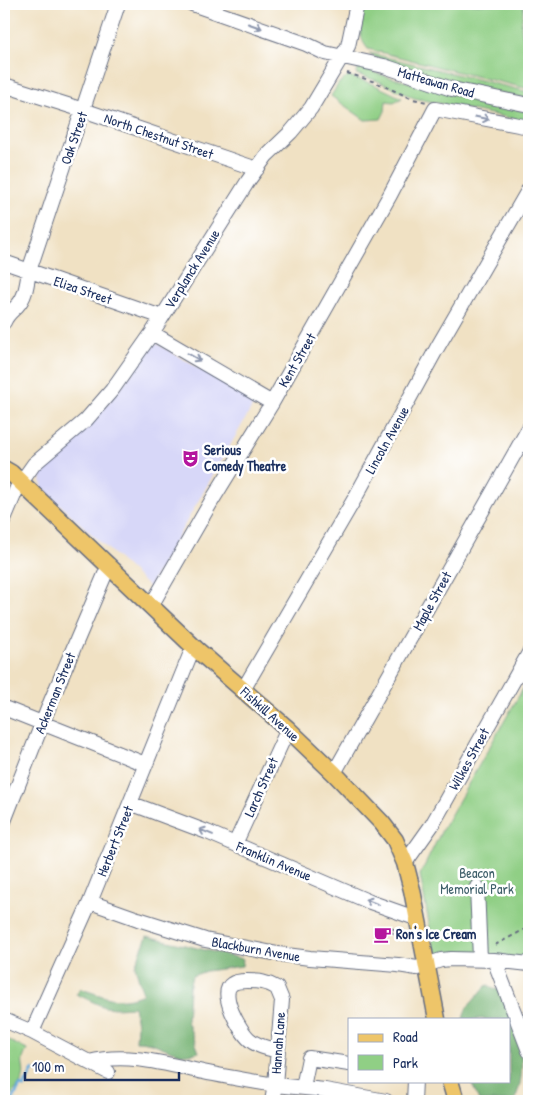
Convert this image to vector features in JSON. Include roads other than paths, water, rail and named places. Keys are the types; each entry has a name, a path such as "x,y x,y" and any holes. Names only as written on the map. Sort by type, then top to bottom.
{"main road":[{"name":"Fishkill Avenue","path":"4,468 196,649 288,729 382,823 395,840 405,863 437,1018"},
{"path":"450,1082 456,1101"}],"street":[{"name":"Oak Street","path":"4,322 8,313 18,305 26,293 29,271 118,4"},
{"name":"Matteawan Road","path":"192,4 325,52 384,66 452,89 529,106"},
{"name":"Verplanck Avenue","path":"4,519 21,482 34,464 86,420 112,390 152,333 266,156 291,132 311,108 348,46 357,4"},
{"name":"North Chestnut Street","path":"4,85 257,169"},
{"name":"Kent Street","path":"151,606 211,502 272,403 390,195 435,109 529,127"},
{"name":"Lincoln Avenue","path":"242,690 355,498 437,348 529,189"},
{"name":"Eliza Street","path":"4,262 162,317"},
{"path":"152,333 272,403"},
{"name":"Maple Street","path":"334,773 529,428"},
{"name":"Ackerman Street","path":"4,821 42,722 109,565"},
{"name":"Herbert Street","path":"32,1032 90,902 190,655 196,649"},
{"name":"Wilkes Street","path":"405,863 432,825 529,653"},
{"path":"4,708 145,764"},
{"name":"Larch Street","path":"235,844 288,729"},
{"name":"Franklin Avenue","path":"130,803 235,844 370,902 418,919"},
{"path":"477,887 480,959"},
{"name":"Blackburn Avenue","path":"90,902 205,940 278,954 417,968 441,960 480,959 529,964"},
{"path":"494,960 529,1051"},
{"name":"Hannah Lane","path":"278,1051 258,1046 248,1039 235,1019 227,999 228,988 232,983 259,981 270,983 277,988 282,1000 278,1051 275,1085 386,1101"},
{"path":"4,1020 32,1032 108,1072"},
{"path":"89,1062 105,1058 127,1058 275,1085 272,1101"},
{"path":"304,1088 309,1058 348,1064"},
{"path":"414,1101 415,1082"}],"waterway":[{"path":"12,1101 20,1086 24,1087 33,1070"}],"place":[{"name":"Serious Comedy Theatre","path":"190,458"},
{"name":"Ron's Ice Cream","path":"382,934"}],"park label":[{"name":"Beacon Memorial Park","path":"477,882"}]}
